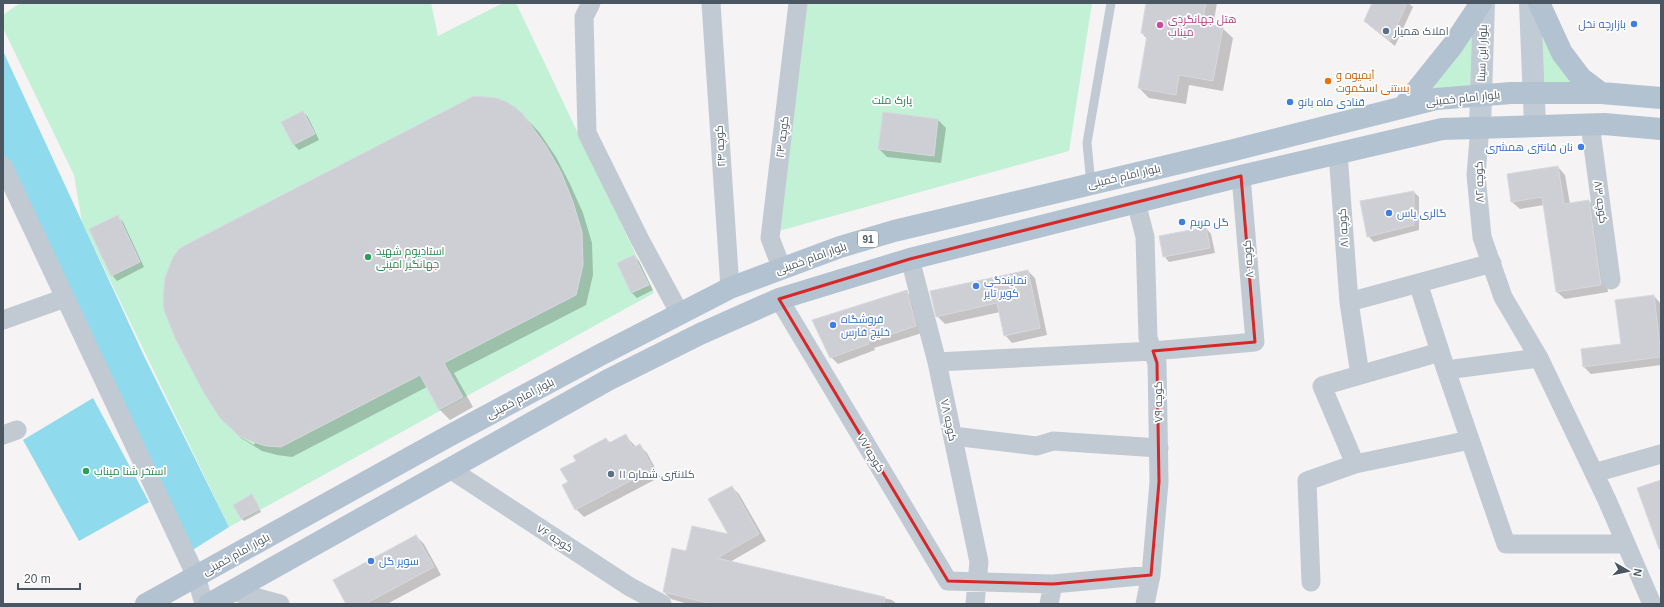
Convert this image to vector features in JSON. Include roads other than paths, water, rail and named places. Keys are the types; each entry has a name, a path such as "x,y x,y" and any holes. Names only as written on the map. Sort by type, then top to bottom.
{"main road":[{"path":"1404,106 1453,45 1481,3"},
{"name":"بلوار ابن سینا","path":"1480,127 1484,3"},
{"path":"1530,3 1535,125"},
{"path":"1539,3 1562,53 1581,78 1601,93"},
{"name":"بلوار امام خمینی","path":"146,604 454,434 730,288 840,247 894,231 1436,99 1481,95 1533,93 1601,93 1661,98"},
{"path":"209,604 608,380 700,334 779,299 910,259 1241,176 1442,129 1590,124 1661,129"}],"street":[{"path":"591,3 584,17 587,133 640,240 680,314"},
{"name":"کوچه ۲۴","path":"710,3 730,288"},
{"name":"کوچه ۲۳","path":"782,269 770,238 798,3"},
{"name":"کوچه ۸۳","path":"1590,124 1611,280"},
{"name":"کوچه ۸۲","path":"1480,127 1476,175 1482,237 1503,297 1539,358 1594,473 1652,604"},
{"name":"کوچه ۸۱","path":"1338,153 1349,302 1360,375"},
{"path":"5,176 65,298 196,576 204,604"},
{"name":"کوچه ۸۰","path":"1153,351 1256,342 1241,176"},
{"name":"کوچه ۷۹","path":"1136,202 1145,237 1148,338 1157,363 1159,482 1150,575 1145,604"},
{"name":"کوچه ۷۸","path":"910,259 937,362 978,562 978,583 975,604"},
{"path":"1349,302 1492,263"},
{"path":"1418,283 1446,370 1506,544 1626,544"},
{"path":"3,320 65,298"},
{"name":"کوچه ۷۷","path":"779,299 948,581 978,583"},
{"path":"937,362 1153,351"},
{"path":"1355,464 1322,386 1440,352"},
{"path":"1446,370 1539,358"},
{"path":"953,436 1037,446 1053,441 1158,448"},
{"path":"1311,582 1307,481 1355,464 1470,440"},
{"path":"1594,473 1661,454"},
{"name":"کوچه ۷۶","path":"450,469 630,587 662,604"},
{"path":"978,583 1053,584 1150,575"},
{"path":"1049,604 1053,584"},
{"path":"232,591 280,604"}],"lane":[{"path":"1091,184 1088,143 1111,3"}],"water":[{"path":"3,51 144,356 229,527 191,551 3,154"},
{"name":"استخر شنا میناب","path":"93,398 149,502 79,541 23,440"}],"place":[{"name":"بازارچه نخل","path":"1634,24"},
{"name":"هتل جهانگردی میناب","path":"1160,25"},
{"name":"املاک همیار","path":"1386,31"},
{"name":"آبمیوه و بستنی اسکموت","path":"1328,81"},
{"name":"قنادی ماه بانو","path":"1290,102"},
{"name":"نان فانتزی همشری","path":"1581,147"},
{"name":"گالری یاس","path":"1389,213"},
{"name":"گل مریم","path":"1182,222"},
{"name":"استادیوم شهید جهانگیر امینی","path":"368,257"},
{"name":"نمایندگی کویر تایر","path":"976,286"},
{"name":"فروشگاه خلیج فارس","path":"833,325"},
{"name":"استخر شنا میناب","path":"86,471"},
{"name":"کلانتری شماره ۱۱","path":"611,474"},
{"name":"سوپر گل","path":"371,561"}],"park label":[{"name":"پارک ملت","path":"892,100"}]}
